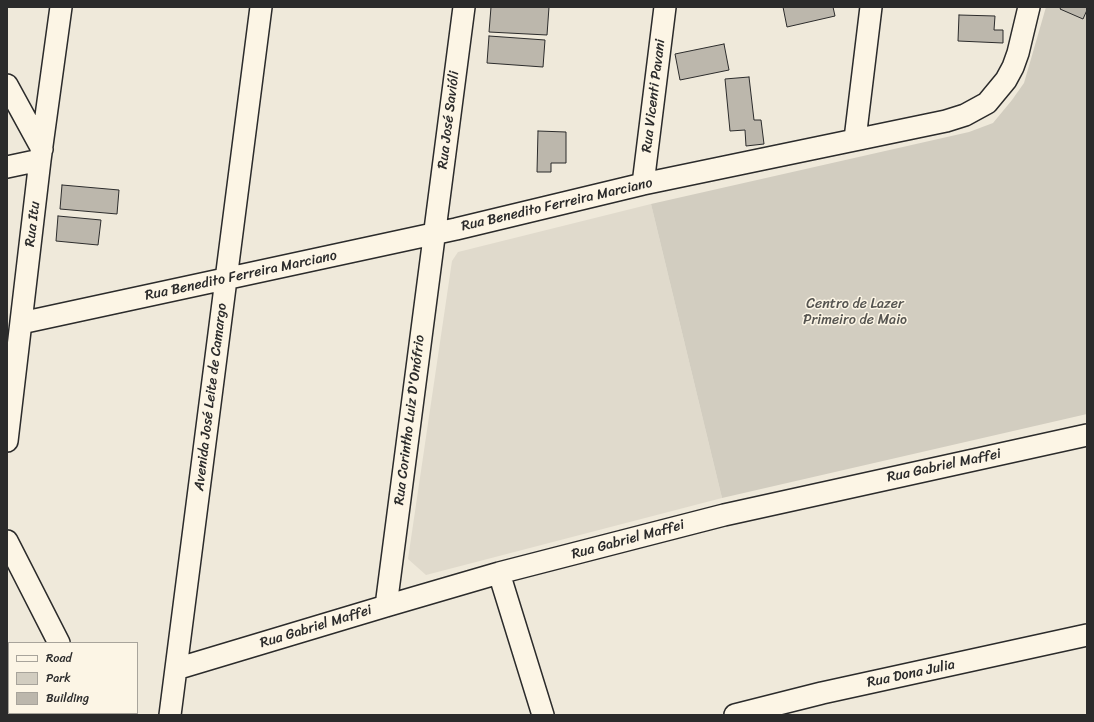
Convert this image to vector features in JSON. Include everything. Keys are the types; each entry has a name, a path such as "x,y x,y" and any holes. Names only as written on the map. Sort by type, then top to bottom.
{"street":[{"name":"Rua Itu","path":"7,441 41,155 62,7"},
{"name":"Avenida José Leite de Camargo","path":"170,715 261,7"},
{"name":"Rua José Savióli","path":"435,234 464,7"},
{"name":"Rua Vicenti Pavani","path":"643,184 665,7"},
{"path":"855,139 871,7"},
{"name":"Rua Benedito Ferreira Marciano","path":"21,323 435,234 643,184 946,121 965,115 987,103 997,92 1013,67 1018,53 1029,7"},
{"path":"7,85 41,155 7,167"},
{"name":"Rua Corintho Luiz D'Onófrio","path":"386,606 435,234"},
{"name":"Rua Gabriel Maffei","path":"176,669 499,573 724,515 1087,435"},
{"path":"7,541 58,642"},
{"path":"499,573 543,715"},
{"name":"Rua Dona Julia","path":"735,715 830,692 1087,635"}],"shaded area":[{"path":"651,204 722,498 426,575 408,559 452,261 458,252"}],"green space":[{"name":"Centro de Lazer Primeiro de Maio","path":"1046,7 1087,7 1087,414 722,498 651,204 969,132 993,123 1024,83"}],"building":[{"path":"491,7 549,7 547,35 489,32"},
{"path":"783,7 833,7 835,16 787,27"},
{"path":"1061,7 1087,7 1087,10 1083,19 1060,9"},
{"path":"959,15 995,16 994,30 1003,30 1003,43 958,41"},
{"path":"489,36 545,40 543,67 487,63"},
{"path":"724,44 729,70 680,80 675,54"},
{"path":"749,77 754,120 761,120 764,144 746,146 745,130 730,131 725,79"},
{"path":"538,131 566,132 566,163 551,163 551,172 537,172"},
{"path":"62,185 119,190 117,214 60,209"},
{"path":"58,216 101,220 98,245 56,241"}]}
